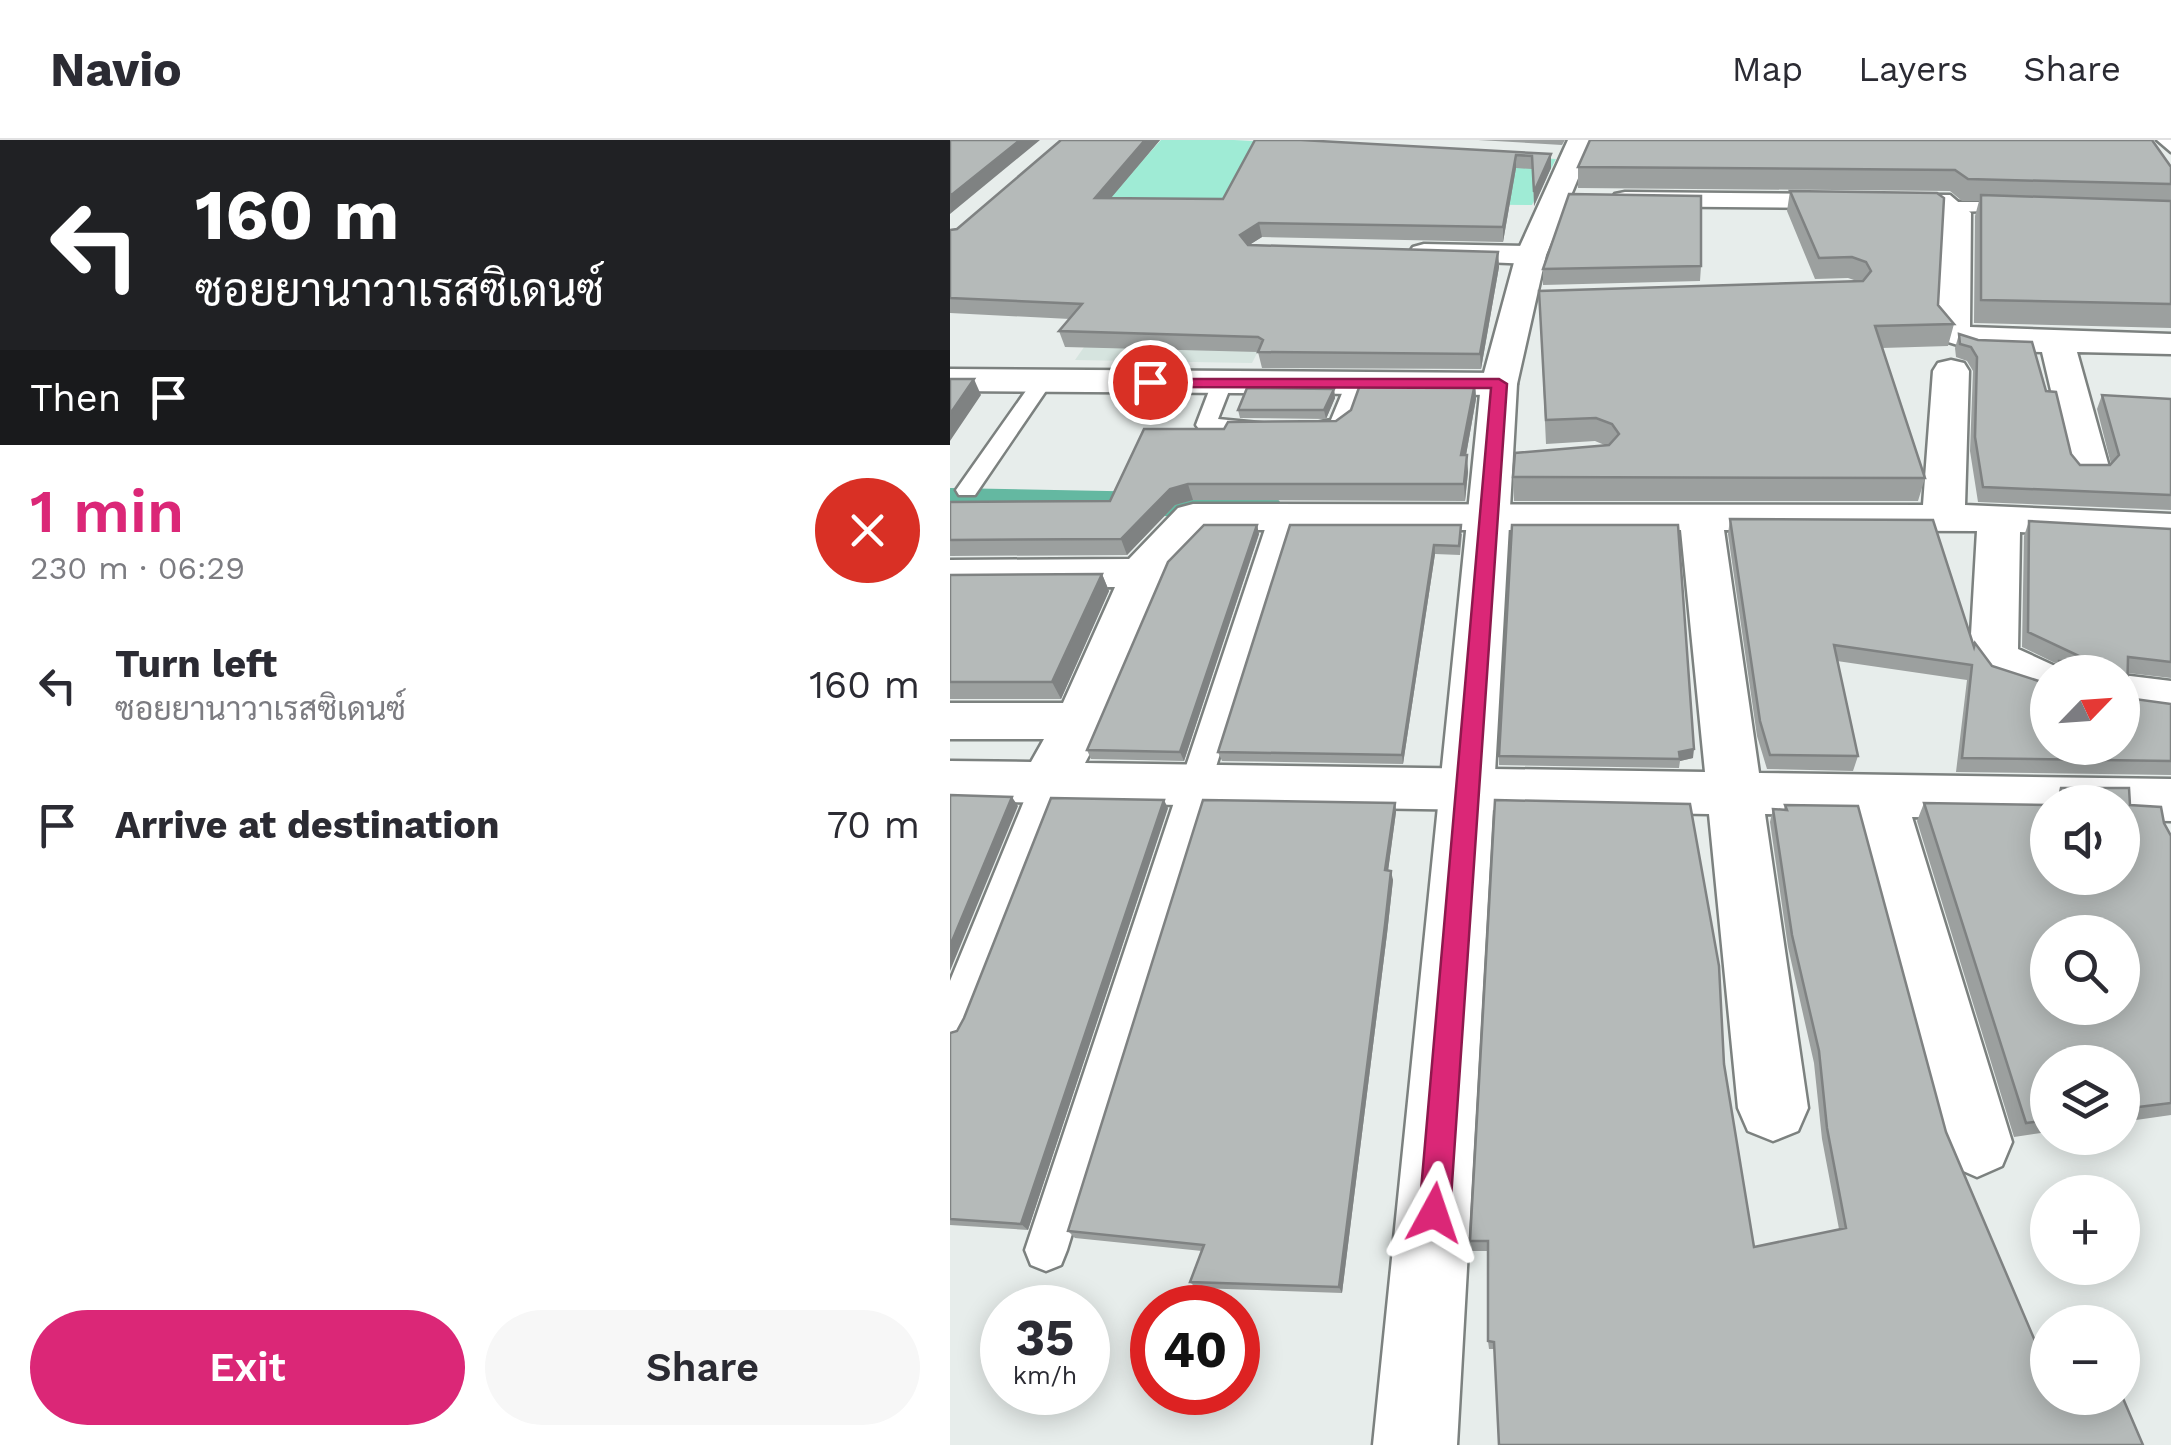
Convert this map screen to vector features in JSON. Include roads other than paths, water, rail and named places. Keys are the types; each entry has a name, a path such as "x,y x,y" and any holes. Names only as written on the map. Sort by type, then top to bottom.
{"street":[{"path":"1416,1445 1492,516 1514,461 1499,384 1537,284 1575,156 1954,206 1953,327 1957,334 1974,340 2171,344"},
{"path":"1396,252 1537,284"},
{"path":"2057,342 2088,467"},
{"path":"1943,517 1951,371"},
{"path":"950,380 1499,384"},
{"path":"1701,516 1773,1108"},
{"path":"1046,784 1081,721 1144,573 1182,525 1193,518 1943,517 2171,527"},
{"path":"1998,518 1994,652 2004,665 2030,674"},
{"path":"950,574 1144,573"},
{"path":"2140,695 2171,699"},
{"path":"950,721 1081,721"},
{"path":"950,781 1877,792 2171,800"},
{"path":"1877,792 1978,1142"}],"lane":[{"path":"2164,140 2171,148"},
{"path":"1954,206 2041,207"},
{"path":"967,490 1042,382"},
{"path":"1222,383 1206,424 1289,429 1340,425 1355,383"},
{"path":"1046,1250 1281,518"},
{"path":"950,1024 1046,784"}],"waterway":[{"path":"950,500 1263,506"}]}
